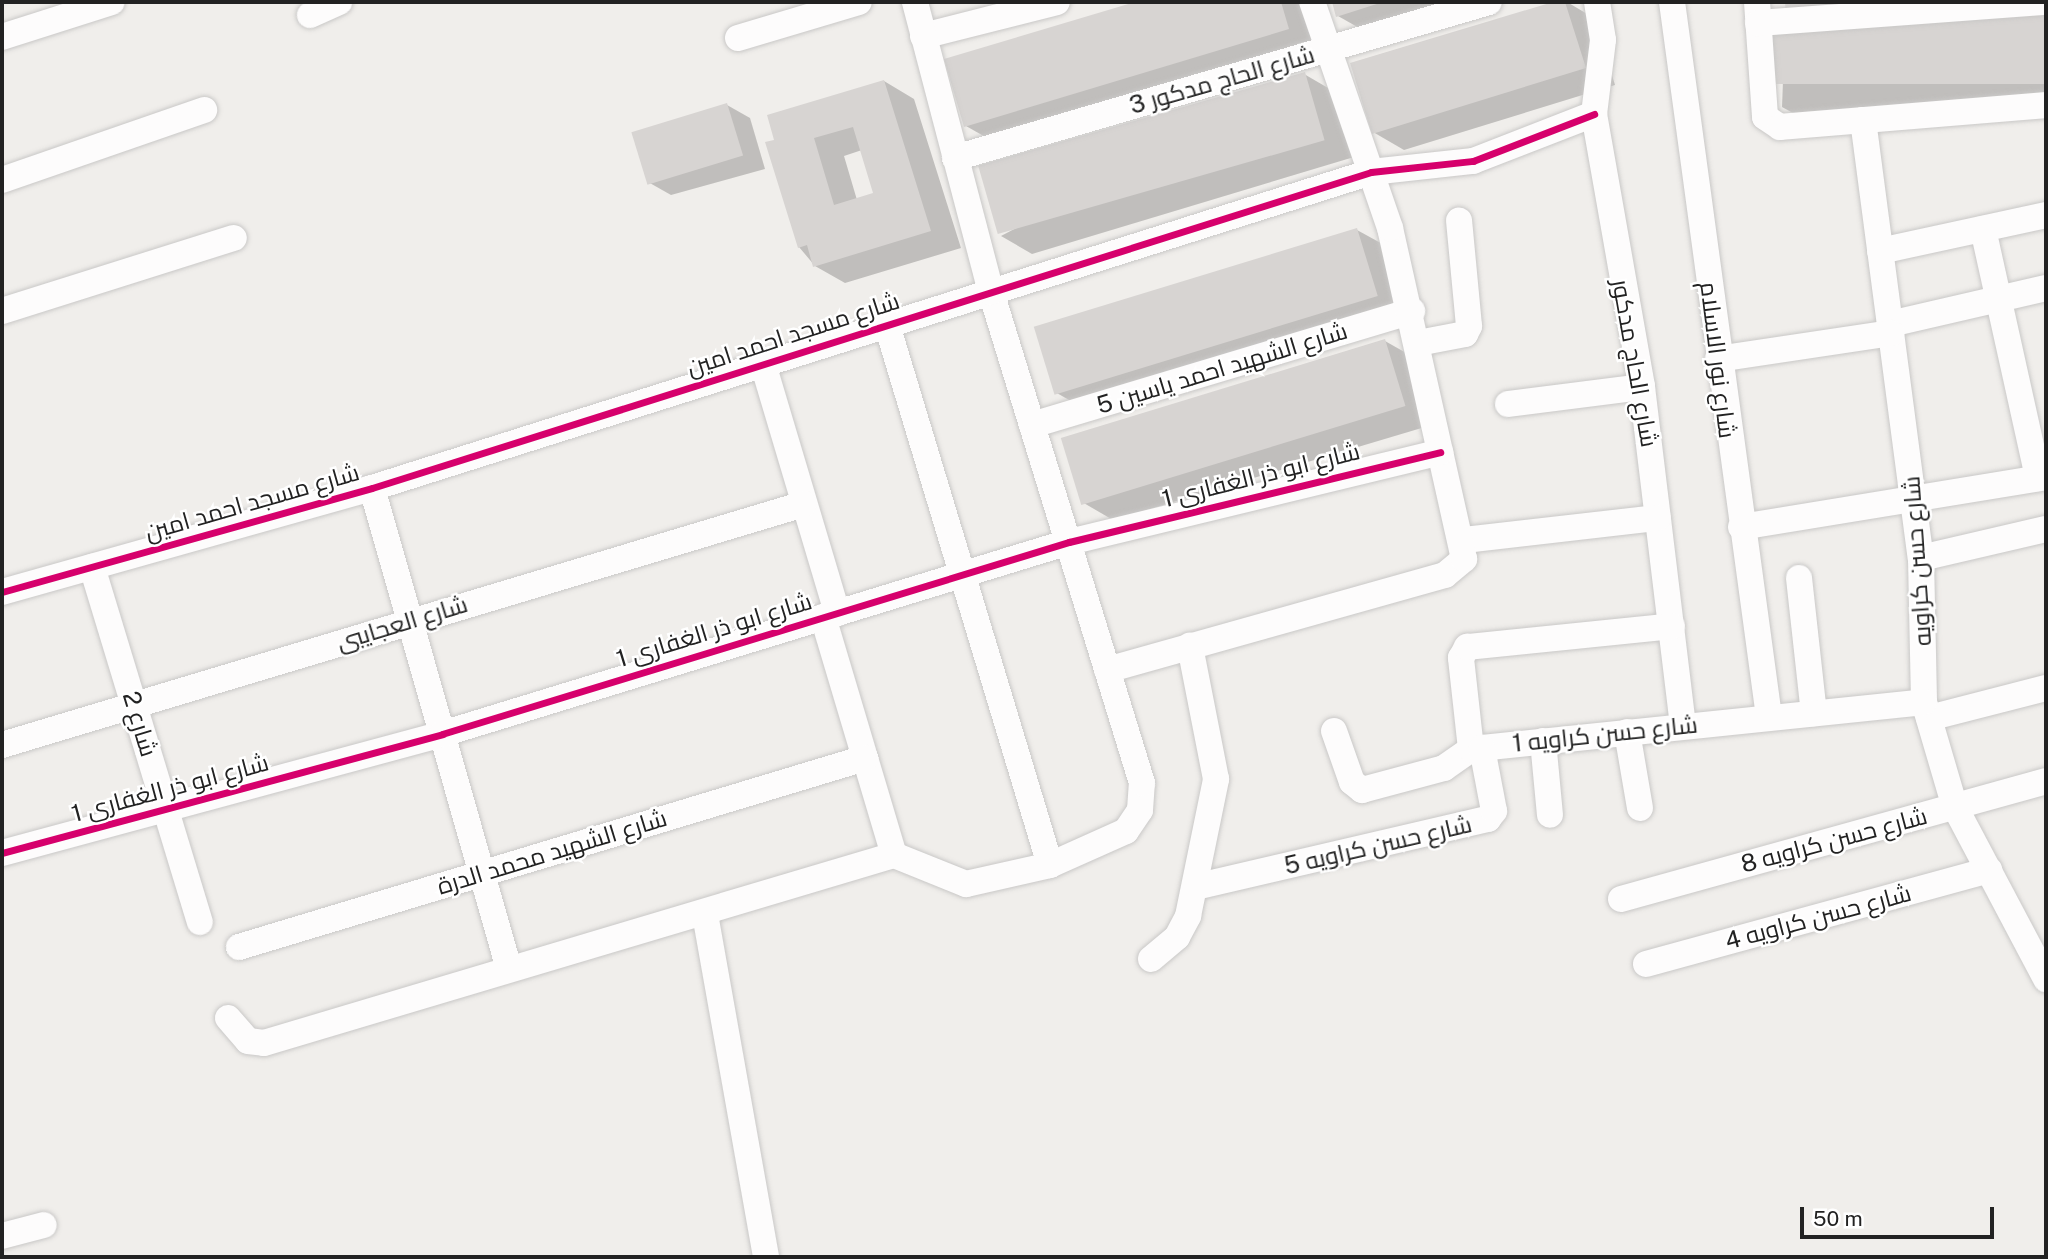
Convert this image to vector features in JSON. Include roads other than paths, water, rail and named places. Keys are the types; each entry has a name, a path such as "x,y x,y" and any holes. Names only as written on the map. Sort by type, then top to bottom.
{"street":[{"path":"2,37 112,2"},
{"path":"310,15 339,2"},
{"path":"738,38 859,2"},
{"path":"228,1018 248,1041 264,1043 509,968 705,914 894,855 966,884 1050,865 1126,831 1140,810 1142,783 990,292 915,2"},
{"path":"923,36 1057,2"},
{"path":"1107,670 1446,575 1464,559 1464,540 1440,452 1412,311 1371,172 1312,2"},
{"name":"شارع الحاج مدكور 3","path":"955,158 1489,2"},
{"name":"شارع الحاج مدكور","path":"1597,2 1603,40 1594,114 1642,387 1683,726"},
{"name":"شارع نور الاسلام","path":"1672,2 1718,359 1769,717"},
{"path":"2046,2 1758,12 1770,123 1863,120 2046,105"},
{"path":"2,180 204,110"},
{"name":"شارع مسجد احمد امين","path":"2,592 372,488 1371,172 1473,161 1594,114"},
{"name":"شارع حسن كراويه","path":"1863,120 1921,558 1927,710 1955,807 2046,978"},
{"path":"1880,251 2046,215"},
{"path":"1418,344 1465,334 1469,326 1458,220"},
{"path":"1741,527 1914,503 2042,477 2002,299 1983,229"},
{"path":"2,311 234,238"},
{"path":"1718,359 1890,328 2046,288"},
{"name":"شارع الشهيد احمد ياسين 5","path":"1032,425 1412,311"},
{"path":"887,325 960,577 1050,865"},
{"path":"763,364 804,505 865,758 894,855"},
{"path":"1508,404 1642,387"},
{"name":"شارع ابو ذر الغفارى 1","path":"2,853 442,734 960,577 1069,541 1440,452"},
{"path":"372,488 509,968"},
{"name":"شارع العجايبى","path":"2,745 410,620 804,505"},
{"path":"1464,540 1658,518"},
{"path":"1921,558 2046,528"},
{"name":"شارع 2","path":"92,567 200,922"},
{"path":"1799,578 1814,713"},
{"name":"شارع حسن كراويه 5","path":"1195,887 1488,820 1494,811 1476,748 1461,658 1467,648 1672,626"},
{"path":"1151,959 1177,937 1195,887 1216,779 1189,646"},
{"name":"شارع حسن كراويه 1","path":"1334,731 1352,782 1362,790 1444,768 1476,748 1814,713 1927,710 2046,688"},
{"path":"1627,732 1640,808"},
{"path":"1543,741 1550,815"},
{"name":"شارع الشهيد محمد الدرة","path":"239,947 865,758"},
{"name":"شارع حسن كراويه 8","path":"1621,899 2046,781"},
{"name":"شارع حسن كراويه 4","path":"1646,964 1989,870"},
{"path":"705,914 766,1257"},
{"path":"2,1236 44,1224"}]}
